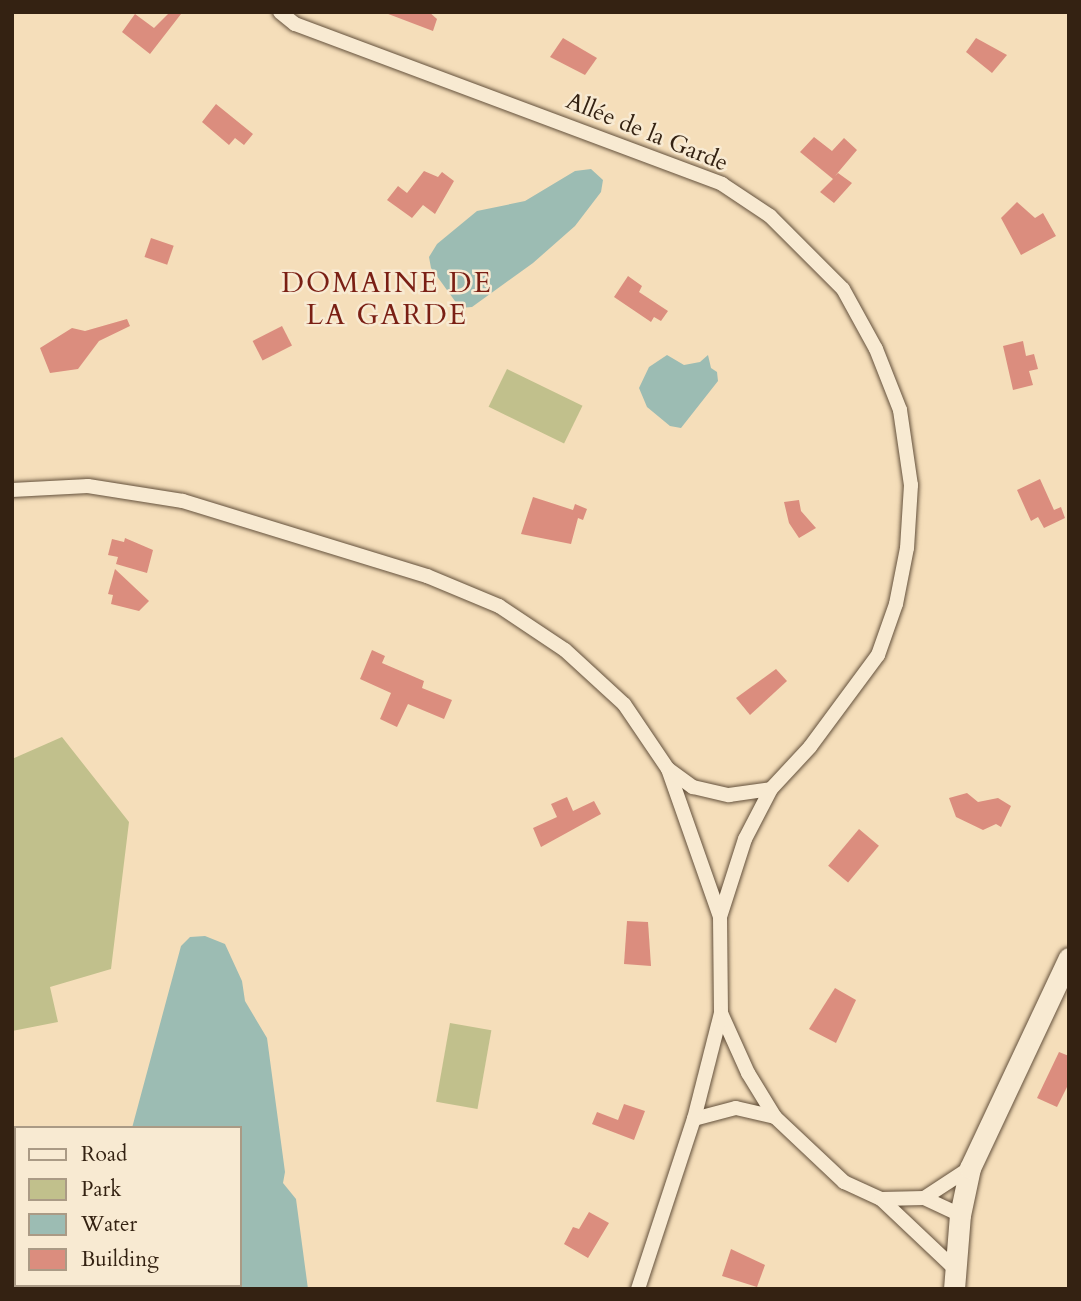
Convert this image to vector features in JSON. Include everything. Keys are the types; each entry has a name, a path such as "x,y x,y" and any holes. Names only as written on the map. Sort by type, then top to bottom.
{"main road":[{"path":"954,1289 953,1267 970,1168 1069,958"}],"street":[{"name":"Allée de la Garde","path":"280,12 295,24 722,184 771,216 843,289 876,349 900,410 911,485 907,548 896,604 878,655 810,747 771,789 745,839 720,917"},
{"name":"Allée de la Garde","path":"12,490 88,485 183,501 427,576 499,606 565,650 624,704 668,769 720,917 722,1013 748,1073 775,1117 845,1182 881,1199 953,1267"},
{"name":"Allée de la Garde","path":"668,769 693,787 729,795 771,789"},
{"path":"638,1289 694,1119 722,1013"},
{"path":"694,1119 736,1108 775,1117"},
{"path":"924,1198 970,1168"},
{"name":"Allée de la Garde","path":"881,1199 924,1198 960,1215"}],"green space":[{"path":"507,369 582,406 564,444 489,407"},
{"path":"62,737 129,822 111,969 50,987 58,1022 12,1031 12,759"},
{"path":"450,1023 491,1030 477,1109 436,1102"}],"water":[{"path":"591,169 603,180 601,192 575,226 533,263 472,307 460,308 431,268 429,257 437,244 477,211 525,201 575,171"},
{"path":"667,355 684,365 700,362 708,355 711,368 717,372 718,381 681,428 670,426 647,407 639,388 649,367"},
{"path":"205,936 225,944 242,981 245,1001 267,1038 285,1172 283,1183 296,1199 308,1289 222,1287 242,1287 242,1126 133,1126 181,946 190,937"}],"building":[{"path":"170,12 181,14 150,54 122,32 135,14 154,28"},
{"path":"383,12 429,12 437,19 433,31"},
{"path":"563,38 597,58 585,75 550,57"},
{"path":"976,38 1007,55 992,73 966,52"},
{"path":"216,104 253,134 244,145 235,138 229,145 202,122"},
{"path":"814,137 832,151 844,138 857,150 835,176 838,173 852,183 834,203 820,192 833,179 800,152"},
{"path":"424,171 438,177 442,172 454,181 435,214 423,205 412,218 387,200 398,186 407,193"},
{"path":"1017,202 1035,218 1043,213 1056,236 1021,255 1001,218"},
{"path":"151,238 174,246 167,265 144,257"},
{"path":"628,276 642,286 639,292 668,311 661,321 654,317 651,322 614,297"},
{"path":"127,319 130,326 99,341 78,369 50,373 40,348 72,328 85,331"},
{"path":"282,326 292,346 263,361 253,341"},
{"path":"1023,341 1026,356 1034,354 1038,369 1029,371 1033,385 1013,390 1003,346"},
{"path":"1040,479 1054,510 1061,507 1065,518 1044,528 1038,517 1031,521 1017,490"},
{"path":"533,497 573,510 575,504 587,509 583,520 578,518 571,544 521,534"},
{"path":"799,500 801,511 816,528 799,538 789,523 784,502"},
{"path":"125,538 153,550 147,573 116,564 118,557 108,555 112,539 124,542"},
{"path":"115,569 149,601 139,611 111,604 113,595 108,594"},
{"path":"372,650 385,656 382,663 424,681 422,688 452,700 444,719 408,704 397,727 380,719 391,693 360,679"},
{"path":"776,669 787,681 750,715 736,698"},
{"path":"967,793 978,802 998,798 1011,806 1001,827 996,824 983,830 956,817 949,798"},
{"path":"567,797 573,811 594,801 601,814 541,847 533,828 557,817 551,804"},
{"path":"859,829 879,846 848,882 828,866"},
{"path":"627,921 648,922 651,966 624,964"},
{"path":"835,988 856,1000 836,1043 809,1029"},
{"path":"1059,1052 1069,1056 1069,1083 1057,1107 1037,1098"},
{"path":"624,1104 645,1111 634,1140 592,1124 597,1112 618,1120"},
{"path":"589,1212 609,1223 588,1258 564,1244 573,1227 579,1229"},
{"path":"731,1249 765,1265 757,1287 722,1276"}],"district":[{"name":"DOMAINE DE LA GARDE","path":"387,299"}]}
